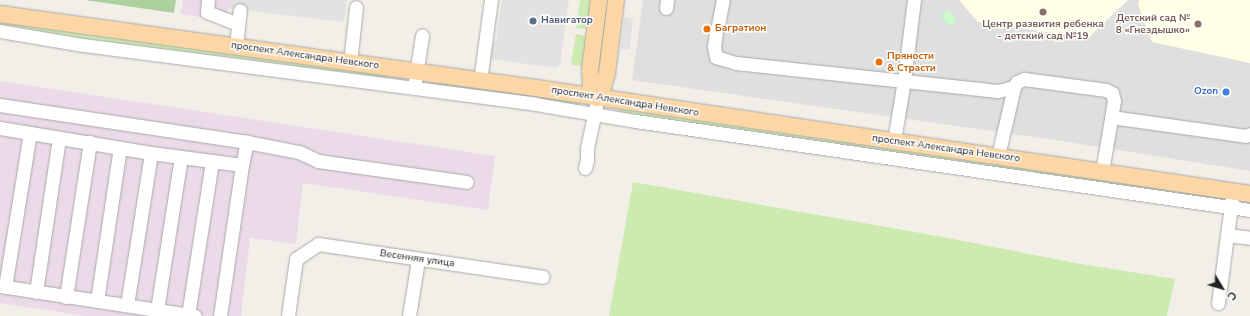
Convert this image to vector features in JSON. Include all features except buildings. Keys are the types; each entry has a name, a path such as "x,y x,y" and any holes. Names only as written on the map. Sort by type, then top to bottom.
{"main road":[{"path":"596,106 591,85 590,70 599,0"},
{"path":"596,106 607,72 616,0"},
{"name":"проспект Александра Невского","path":"0,14 480,81 596,106 894,141 1102,171 1232,199 1250,194"}],"street":[{"path":"208,0 207,12 238,24"},
{"path":"480,81 491,0"},
{"path":"723,0 714,46 716,57 736,63 998,91 1014,87"},
{"path":"894,141 904,80 914,0"},
{"path":"350,63 356,7"},
{"path":"236,46 240,10"},
{"path":"0,31 83,45 414,88 596,106 636,121 1232,199 1250,210"},
{"path":"414,88 422,36"},
{"path":"998,156 1014,87 1017,82 1024,79 1106,90 1112,94 1114,101 1102,171"},
{"path":"0,105 247,142 299,152 318,161 467,182"},
{"path":"585,168 588,160 587,148 596,106"},
{"path":"1111,117 1246,136 1250,134"},
{"path":"0,128 151,153 242,165"},
{"path":"30,133 2,287 192,316 212,162"},
{"path":"36,292 59,138"},
{"path":"66,296 90,142"},
{"path":"220,316 242,165 247,142"},
{"path":"97,301 120,148"},
{"path":"127,305 151,153"},
{"path":"157,310 181,157"},
{"path":"1218,303 1232,199"},
{"path":"1227,234 1250,238"},
{"name":"Весенняя улица","path":"288,316 296,259 318,244 418,260 543,277"},
{"path":"409,316 418,260"}],"shaded area":[{"path":"183,0 229,0 226,21 181,14"},
{"path":"229,0 347,0 344,22 228,8"},
{"name":"Навигатор","path":"502,0 569,0 560,65 556,68 490,59 493,42 496,42"},
{"path":"643,0 1250,0 1250,171 1062,141 632,80"},
{"name":"Центр развития ребенка - детский сад №19","path":"959,0 1128,0 1088,38 978,22"},
{"name":"Детский сад № 8 «Гнездышко»","path":"1139,0 1250,0 1250,63 1152,42 1138,5"},
{"path":"624,17 633,18 630,50 621,49"},
{"path":"728,65 799,76 798,82 727,71"},
{"path":"0,81 495,156 488,210 303,183 296,244 250,238 241,316 85,316 0,303"}],"green space":[{"path":"85,0 176,0 174,13"},
{"path":"580,0 593,0 587,29 576,28"},
{"path":"948,10 957,21 950,27 941,16"},
{"path":"0,19 83,34 247,53 392,74 388,80 246,59 83,40 0,26"},
{"path":"576,34 586,36 588,39 585,66 573,65 571,63"},
{"path":"445,80 582,102 576,107 436,84"},
{"path":"618,107 1231,195 1231,201 629,116 617,110"},
{"path":"633,182 943,237 1075,263 1175,279 1167,316 609,316"}],"place":[{"name":"Центр развития ребенка - детский сад №19","path":"1043,12"},
{"name":"Навигатор","path":"533,21"},
{"name":"Детский сад № 8 «Гнездышко»","path":"1198,24"},
{"name":"Багратион","path":"707,29"},
{"name":"Пряности & Страсти","path":"879,62"},
{"name":"Ozon","path":"1226,92"}]}
